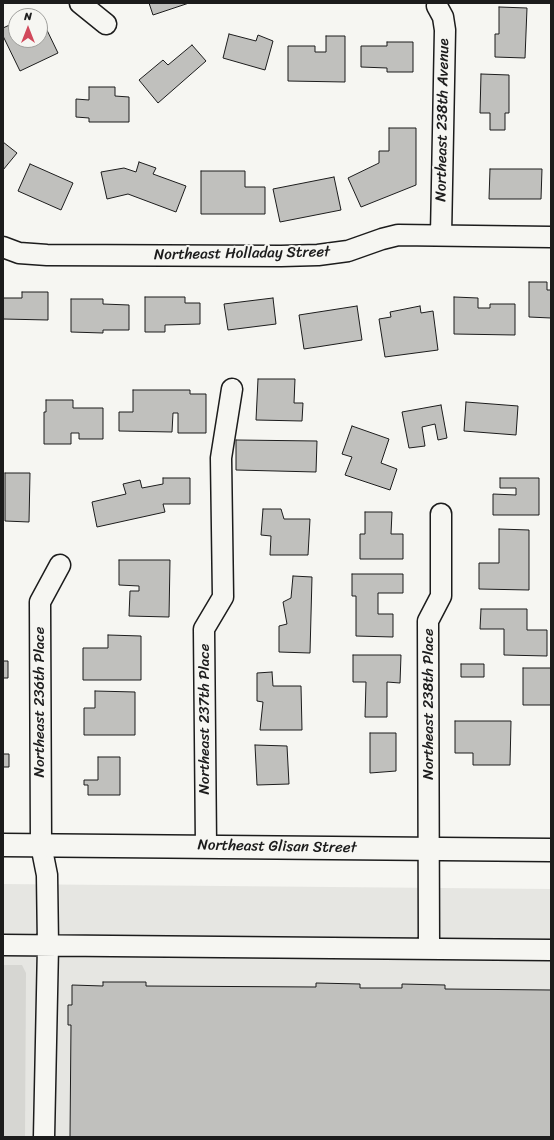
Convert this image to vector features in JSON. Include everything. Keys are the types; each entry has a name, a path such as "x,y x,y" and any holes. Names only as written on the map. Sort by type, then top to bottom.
{"main road":[{"name":"Northeast Glisan Street","path":"3,844 551,850"}],"street":[{"path":"80,3 106,24"},
{"name":"Northeast 238th Avenue","path":"435,4 443,18 445,30 441,235"},
{"name":"Northeast Holladay Street","path":"3,247 19,253 47,255 281,256 318,255 348,251 398,235 551,237"},
{"name":"Northeast 237th Place","path":"206,846 204,629 223,597 221,458 232,390"},
{"name":"Northeast 238th Place","path":"429,949 430,848 428,622 441,596 441,514"},
{"name":"Northeast 236th Place","path":"44,1137 48,946 47,875 40,845 40,602 60,565"},
{"path":"3,945 551,950"}],"shaded area":[{"path":"3,884 551,889 551,1137 3,1137"},
{"path":"3,965 22,965 26,973 25,1137 3,1137"}],"building":[{"path":"149,3 189,3 153,15"},
{"path":"499,7 527,8 525,58 495,57 495,34 499,34"},
{"path":"8,26 8,46 3,36 3,28"},
{"path":"48,32 58,53 20,71 9,48 48,48"},
{"path":"229,34 256,41 258,35 273,41 265,70 223,58"},
{"path":"326,36 345,36 345,82 288,81 288,46 315,46 315,52 326,52"},
{"path":"387,42 413,42 413,72 387,72 387,68 361,67 361,46 387,46"},
{"path":"192,45 206,61 158,103 139,80 163,60 168,65"},
{"path":"481,74 509,75 509,113 505,113 505,130 490,130 490,113 480,113"},
{"path":"89,87 115,87 115,96 129,97 129,122 89,122 89,118 76,117 76,99 89,100"},
{"path":"389,128 416,128 416,185 361,207 348,178 379,163 379,151 389,151"},
{"path":"3,142 17,153 3,170"},
{"path":"139,162 156,168 153,174 186,186 176,212 128,194 107,199 101,172 124,168 136,172"},
{"path":"30,164 73,183 61,210 18,191"},
{"path":"490,169 542,169 541,199 489,199"},
{"path":"201,171 245,171 245,187 265,187 265,214 201,214"},
{"path":"334,177 341,210 280,222 273,189"},
{"path":"529,282 547,282 547,290 551,290 551,318 529,317"},
{"path":"22,292 48,292 48,320 3,319 3,298 22,298"},
{"path":"145,297 185,297 185,303 200,303 200,324 165,325 165,332 145,332"},
{"path":"454,297 478,298 478,308 490,308 490,304 515,304 515,335 454,334"},
{"path":"273,298 276,324 228,330 224,304"},
{"path":"71,299 103,299 103,304 129,305 129,330 103,330 103,333 71,332"},
{"path":"357,306 362,340 304,349 299,315"},
{"path":"420,306 421,313 433,311 438,350 385,357 379,319 391,317 390,312"},
{"path":"258,379 295,379 294,403 303,403 302,421 256,420"},
{"path":"133,390 190,390 190,394 206,394 206,433 178,433 178,413 173,413 172,432 119,431 119,412 133,412"},
{"path":"46,400 73,400 73,408 103,408 103,439 79,439 79,433 71,433 71,444 44,444 44,412 46,412"},
{"path":"466,402 518,406 516,435 464,431"},
{"path":"441,405 447,438 438,440 435,424 422,427 425,446 409,448 402,412"},
{"path":"352,426 389,439 381,463 397,469 390,490 345,475 352,457 342,454"},
{"path":"236,440 317,441 316,472 236,470"},
{"path":"5,473 30,473 29,522 5,521"},
{"path":"163,478 190,478 190,504 163,504 165,512 97,527 92,502 126,494 123,484 140,480 142,488 163,484"},
{"path":"500,478 539,478 539,515 493,515 493,494 516,495 516,488 500,488"},
{"path":"263,509 281,509 284,519 310,519 308,555 270,555 271,536 261,535"},
{"path":"365,512 392,512 391,534 403,534 403,559 360,559 360,534 365,534"},
{"path":"499,529 529,530 529,590 479,589 479,563 499,563"},
{"path":"119,560 170,560 169,617 129,616 130,591 139,591 139,586 119,585"},
{"path":"352,574 403,574 403,593 378,593 378,614 393,614 393,637 356,636 356,596 352,596"},
{"path":"293,576 312,577 310,653 279,652 279,626 287,624 283,602 291,598"},
{"path":"481,609 527,609 527,630 547,630 547,656 504,655 504,629 480,629"},
{"path":"108,635 141,636 141,680 83,680 83,648 108,648"},
{"path":"353,655 401,655 400,683 387,682 387,717 365,717 366,682 353,682"},
{"path":"3,661 8,661 8,678 3,678"},
{"path":"461,664 484,664 484,677 461,677"},
{"path":"523,668 551,668 551,705 523,705"},
{"path":"272,672 273,686 301,686 302,730 260,730 263,702 257,701 257,673"},
{"path":"95,691 135,692 135,735 84,735 84,708 95,708"},
{"path":"455,721 511,721 510,765 473,765 473,753 455,753"},
{"path":"370,733 396,733 396,771 370,773"},
{"path":"255,745 287,746 289,784 257,785"},
{"path":"3,754 9,754 9,767 3,767"},
{"path":"98,757 120,757 120,795 88,795 88,785 84,785 84,780 98,780"},
{"path":"103,982 146,982 146,986 316,987 316,983 360,984 360,988 402,988 402,984 445,985 445,989 551,990 551,1137 70,1137 71,1025 68,1025 68,1005 72,1005 72,985 103,986"}]}
